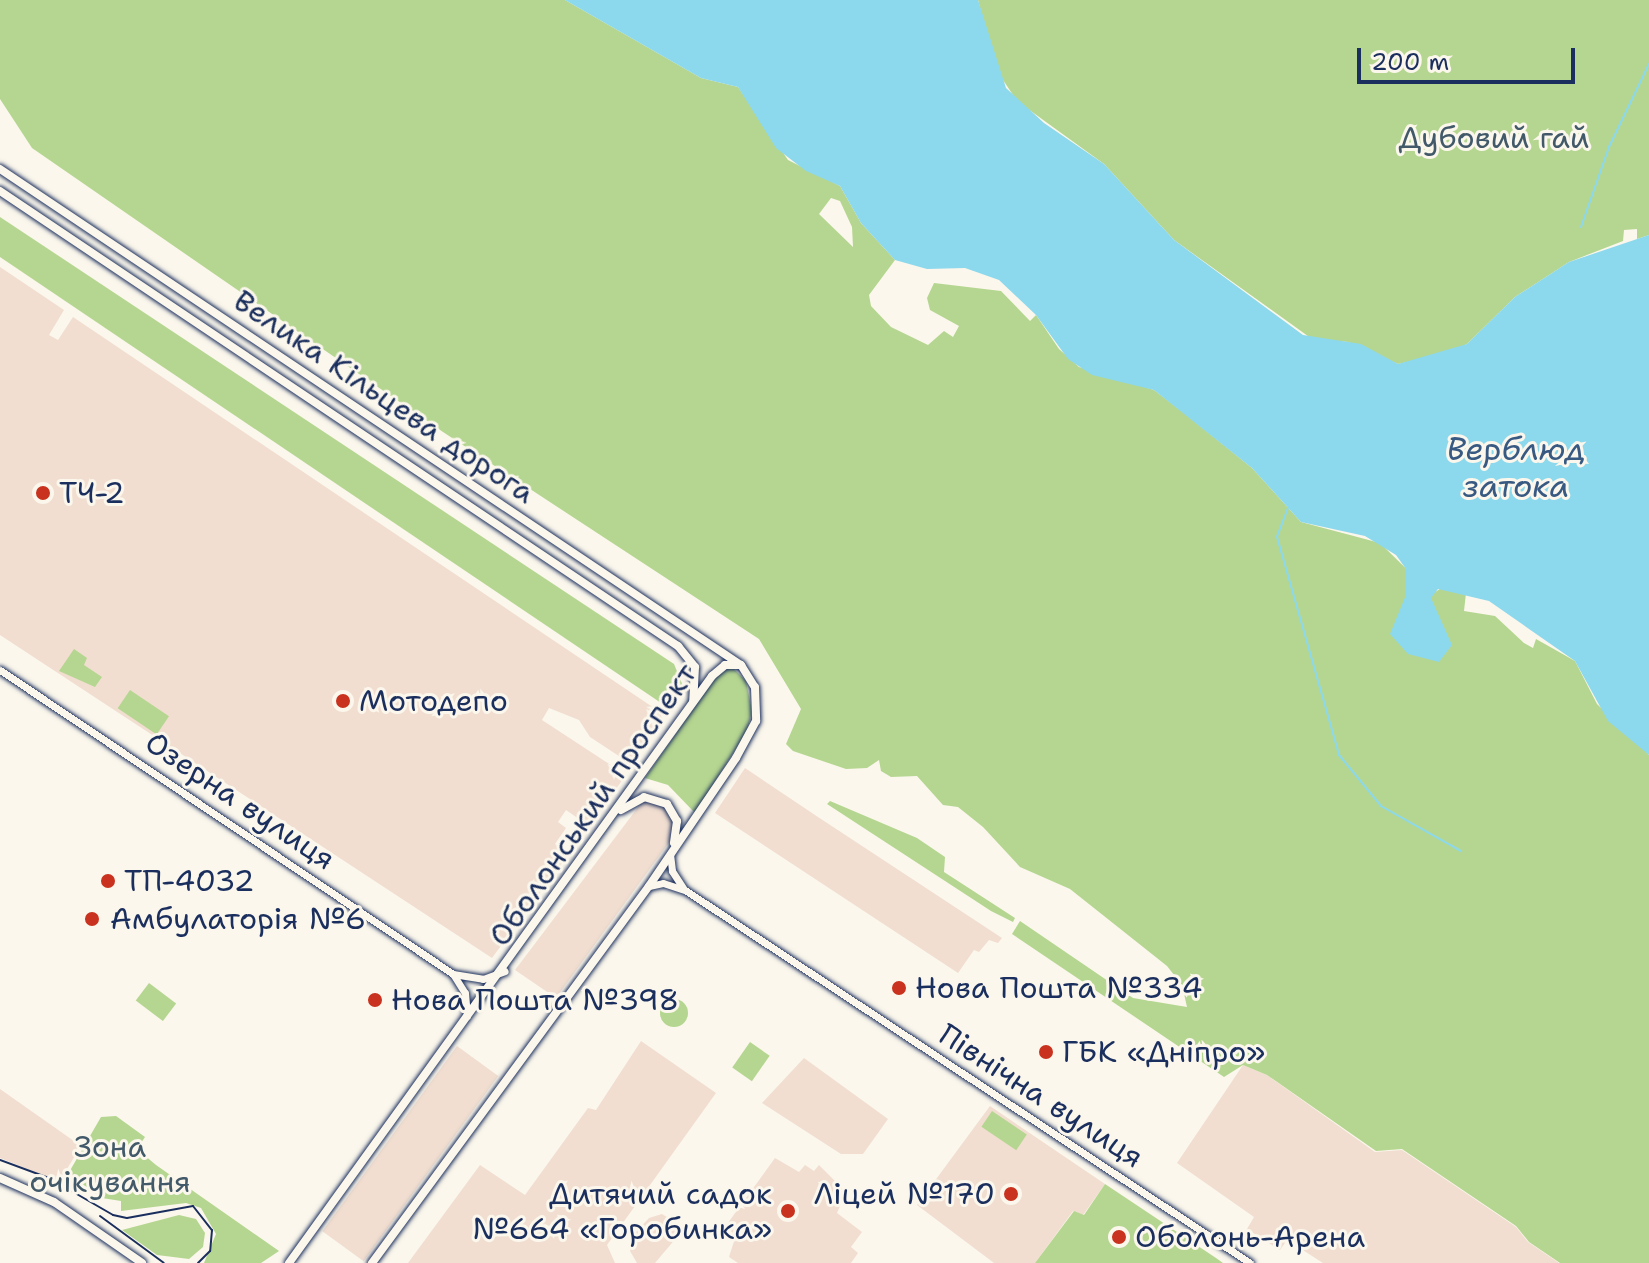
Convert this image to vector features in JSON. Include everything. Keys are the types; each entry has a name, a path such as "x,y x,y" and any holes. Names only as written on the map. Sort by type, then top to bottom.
{"main road":[{"path":"0,162 27,188"},
{"name":"Велика Кільцева дорога","path":"0,169 741,665"},
{"name":"Велика Кільцева дорога","path":"0,193 678,646 695,667 693,701"},
{"name":"Оболонський проспект","path":"289,1263 505,971 717,669 741,665 757,694 756,721 649,886 372,1263"},
{"path":"614,816 637,798 667,804 678,830 670,854"},
{"path":"0,1178 58,1205 142,1263"}],"street":[{"name":"Озерна вулиця","path":"0,670 453,974"},
{"path":"670,854 672,871 685,890"},
{"name":"Північна вулиця","path":"649,886 663,883 685,890 1250,1263"},
{"path":"453,974 483,979 505,971"},
{"path":"453,974 468,1003 464,1025"}],"shaded area":[{"path":"0,267 64,310 49,335 58,340 73,317 660,712 662,719 631,764 590,737 579,720 549,708 542,720 626,775 589,826 566,810 558,822 566,828 555,844 568,855 492,958 0,635"},
{"path":"745,768 1002,938 998,943 989,940 979,952 974,950 958,973 715,813"},
{"path":"642,802 660,803 673,815 673,837 556,998 515,970"},
{"path":"641,1041 716,1093 607,1245 615,1263 408,1263 480,1165 525,1195 588,1108 596,1110"},
{"path":"457,1046 498,1076 364,1261 322,1231"},
{"path":"804,1058 888,1119 863,1154 841,1154 762,1103"},
{"path":"1243,1065 1267,1075 1375,1152 1402,1150 1516,1227 1528,1242 1559,1263 1323,1263 1287,1240 1280,1250 1247,1229 1254,1217 1177,1163"},
{"path":"0,1089 81,1146 59,1182 0,1158"},
{"name":"Ліцей №170","path":"990,1106 1105,1184 1083,1215 1073,1211 1035,1263 994,1263 917,1205"},
{"name":"Дитячий садок №664 «Горобинка»","path":"775,1158 799,1172 805,1165 814,1171 819,1165 846,1192 837,1213 862,1232 851,1247 858,1253 851,1263 738,1263 729,1257 736,1235 725,1227"},
{"path":"662,1214 675,1222 677,1237 655,1263 637,1263 630,1251 633,1235 649,1218"}],"green space":[{"path":"0,0 565,0 701,78 738,87 788,160 840,186 861,223 895,260 869,295 871,306 891,327 928,345 944,331 953,337 959,326 930,310 927,298 934,283 1001,291 1030,321 1036,315 1059,349 1079,367 1154,390 1252,468 1301,522 1380,543 1432,594 1443,587 1466,593 1464,611 1495,616 1524,643 1533,648 1536,639 1575,661 1597,704 1649,755 1649,1263 1560,1263 1529,1242 1516,1226 1402,1149 1376,1151 1267,1075 1243,1065 1224,1077 1012,934 1020,921 1133,998 1187,1007 1182,985 1167,966 1070,889 1020,867 983,827 958,807 943,805 917,776 891,777 881,771 879,760 867,768 846,769 793,751 786,744 801,709 759,639 443,432 32,148 0,99","holes":["831,198 840,201 852,227 853,247 819,214"]},
{"name":"Дубовий гай","path":"978,0 1649,0 1649,235 1637,239 1637,229 1624,230 1623,241 1569,262 1515,297 1467,344 1443,354 1398,364 1348,342 1312,339 1174,240 1104,164 1017,101 997,71"},
{"path":"0,217 674,664 683,686 670,709 0,257"},
{"path":"74,649 87,658 84,665 102,677 95,687 59,671"},
{"path":"726,669 734,669 746,681 752,711 747,731 695,813 668,785 645,778 716,676"},
{"path":"130,690 169,716 157,735 118,708"},
{"path":"830,801 917,838 945,857 944,872 1015,918 1013,922 991,911 827,804"},
{"path":"149,983 176,1003 163,1021 136,1001"},
{"path":"674,999 684,1003 688,1013 684,1023 674,1027 664,1023 660,1013 664,1003"},
{"path":"750,1042 770,1056 752,1081 732,1067"},
{"path":"992,1111 1027,1134 1016,1150 981,1127"},
{"name":"Зона очікування","path":"116,1116 145,1137 137,1149 156,1165 279,1251 261,1263 204,1263 216,1234 201,1208 186,1203 121,1211 121,1201 102,1198 68,1174 101,1117"},
{"name":"Оболонь-Арена","path":"1105,1184 1223,1263 1035,1263 1074,1211 1084,1215"},
{"path":"179,1215 196,1219 205,1233 203,1247 189,1259 157,1255 122,1230"}],"water":[{"name":"Верблюд затока","path":"565,0 978,0 1006,88 1044,123 1104,164 1174,240 1303,335 1361,344 1398,364 1467,344 1515,297 1569,262 1649,235 1649,755 1608,721 1575,661 1489,601 1438,589 1431,598 1452,645 1439,662 1408,654 1390,634 1406,595 1406,569 1396,555 1365,536 1301,522 1252,468 1154,390 1092,375 1068,359 1036,315 999,280 965,268 927,269 895,260 861,223 840,186 806,171 776,148 738,87 701,78"}],"waterway":[{"path":"1581,227 1609,147 1649,64"},
{"path":"1288,508 1277,537 1339,755 1381,806 1461,851"}],"tram line":[{"path":"0,1160 49,1178 113,1215 127,1218 193,1206 212,1230 210,1251 198,1263"},
{"path":"100,1216 164,1263"}],"place":[{"name":"ТЧ-2","path":"43,493"},
{"name":"Мотодепо","path":"343,701"},
{"name":"ТП-4032","path":"108,881"},
{"name":"Амбулаторія №6","path":"92,919"},
{"name":"Нова Пошта №334","path":"899,988"},
{"name":"Нова Пошта №398","path":"375,1000"},
{"name":"ГБК «Дніпро»","path":"1046,1052"},
{"name":"Ліцей №170","path":"1011,1194"},
{"name":"Дитячий садок №664 «Горобинка»","path":"788,1211"},
{"name":"Оболонь-Арена","path":"1119,1237"}]}
